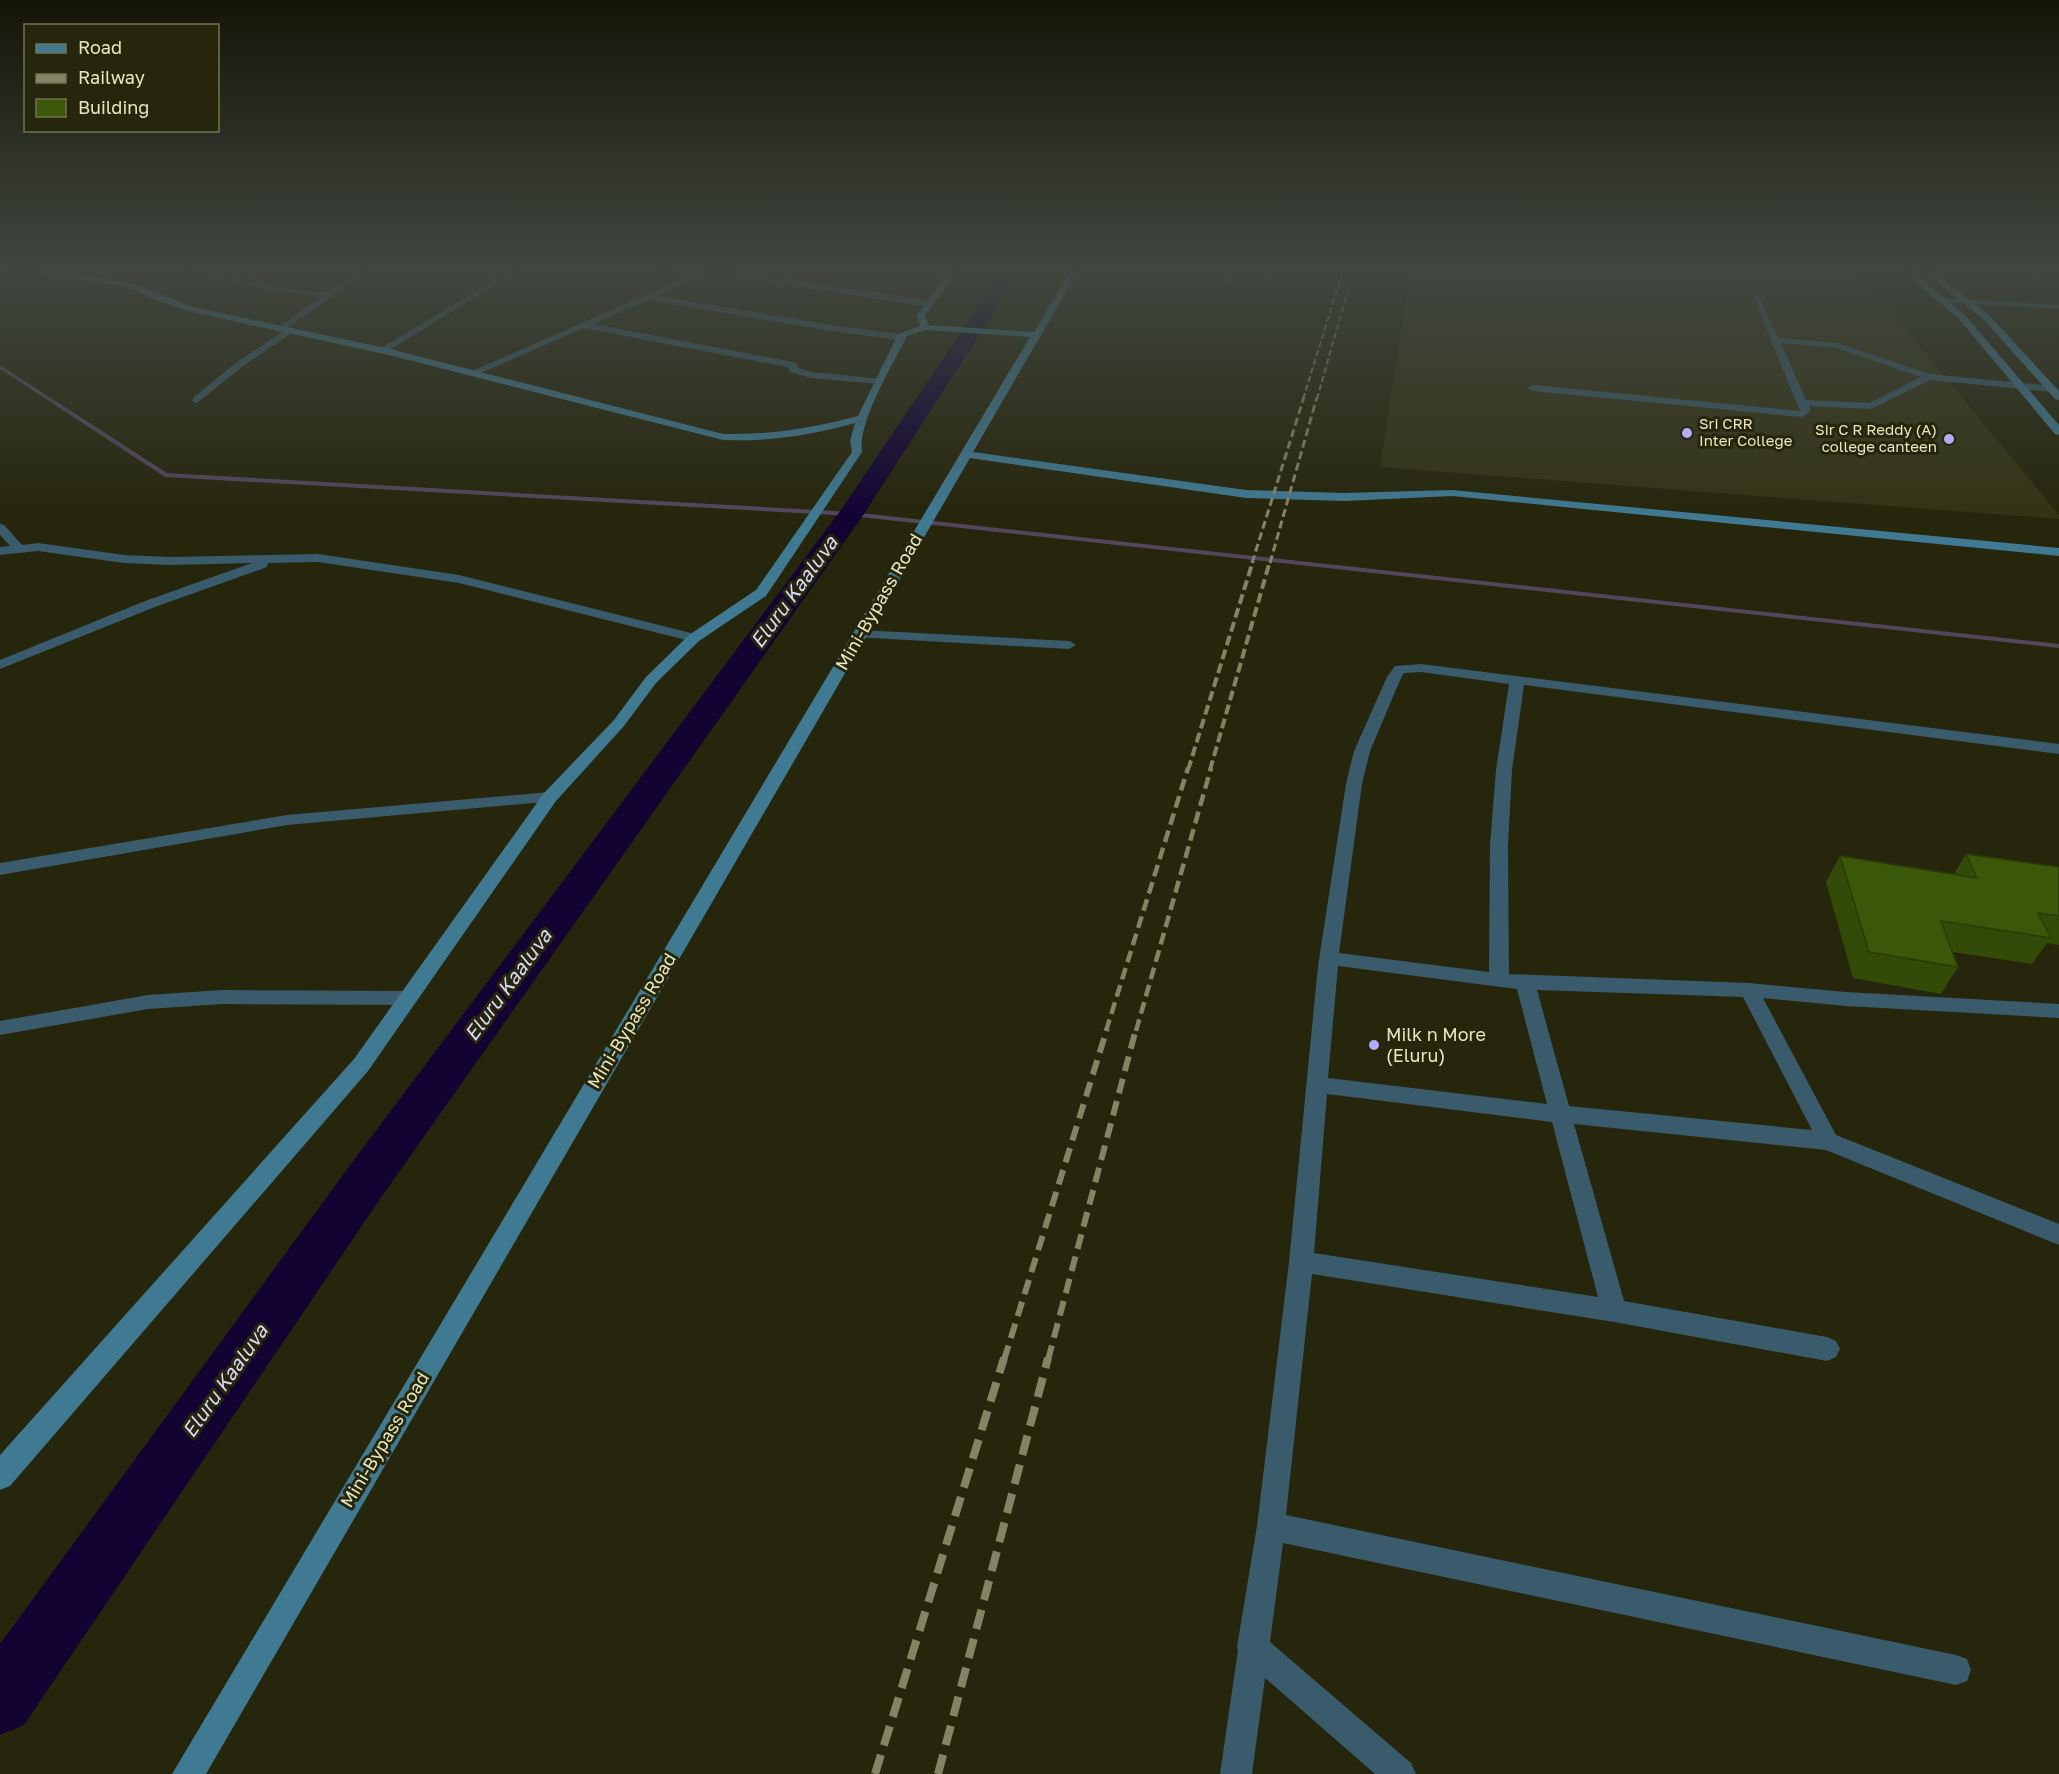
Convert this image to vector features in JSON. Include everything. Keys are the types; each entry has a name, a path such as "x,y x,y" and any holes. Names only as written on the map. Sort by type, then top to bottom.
{"street":[{"path":"196,400 257,351"},
{"path":"386,351 723,437 756,439 793,435 862,418"},
{"path":"473,374 525,351"},
{"path":"718,351 793,365 793,370 811,375 879,381"},
{"path":"0,1476 361,1065 550,797 619,723 651,680 694,638 762,593 857,452 855,441 862,418 894,351"},
{"name":"Mini-Bypass Road","path":"188,1774 1027,351"},
{"path":"1990,351 2059,432"},
{"path":"2017,351 2056,393"},
{"path":"965,456 1246,494 1355,497 1452,494 2059,552"},
{"path":"0,528 17,547"},
{"path":"0,551 17,547 38,547 144,561 318,558 459,579 694,638"},
{"path":"0,665 150,604 277,558"},
{"path":"860,634 1069,645"},
{"path":"1236,1774 1252,1647 1271,1526 1300,1262 1329,958 1354,784 1362,752 1394,677 1400,669 1413,668 1517,680 2059,749"},
{"path":"1500,980 1499,845 1504,770 1517,680"},
{"path":"0,869 287,820 550,797"},
{"path":"1329,958 1525,983 1749,990 1846,999 2059,1011"},
{"path":"1525,983 1614,1311"},
{"path":"1749,990 1828,1141"},
{"path":"0,1028 159,1002 222,997 408,998"},
{"path":"1317,1084 1559,1114 1828,1141 2059,1235"},
{"path":"1300,1262 1614,1311 1827,1349"},
{"path":"1271,1526 1956,1670"},
{"path":"1252,1647 1400,1774"}],"lane":[{"path":"1533,388 1791,414 1806,411 1780,351"},
{"path":"1851,351 1929,377 2019,386 2056,393"},
{"path":"1803,403 1851,407 1871,406 1929,377"}],"shaded area":[{"path":"1398,351 1923,351 2059,515 2059,519 1380,467"}],"building":[{"path":"1966,854 2059,867 2059,916 2038,913 2051,938 1941,921 1958,967 1869,952 1840,856 1977,878"}],"waterway":[{"name":"Eluru Kaaluva","path":"0,1701 365,1182 851,514 958,351"},
{"path":"0,367 165,475 851,514 2059,646"}],"railway":[{"path":"1303,399 1318,351"},
{"path":"1317,399 1331,351"},
{"path":"1252,563 1304,397"},
{"path":"1270,563 1317,397"},
{"path":"1188,770 1253,561"},
{"path":"1210,770 1270,561"},
{"path":"1106,1031 1188,768"},
{"path":"1136,1031 1211,768"},
{"path":"1004,1360 1107,1029"},
{"path":"1048,1360 1136,1029"},
{"path":"875,1774 1004,1358"},
{"path":"938,1774 1048,1358"}],"place":[{"name":"Sri CRR Inter College","path":"1687,433"},
{"name":"Sir C R Reddy (A) college canteen","path":"1949,439"},
{"name":"Milk n More (Eluru)","path":"1374,1045"}]}
